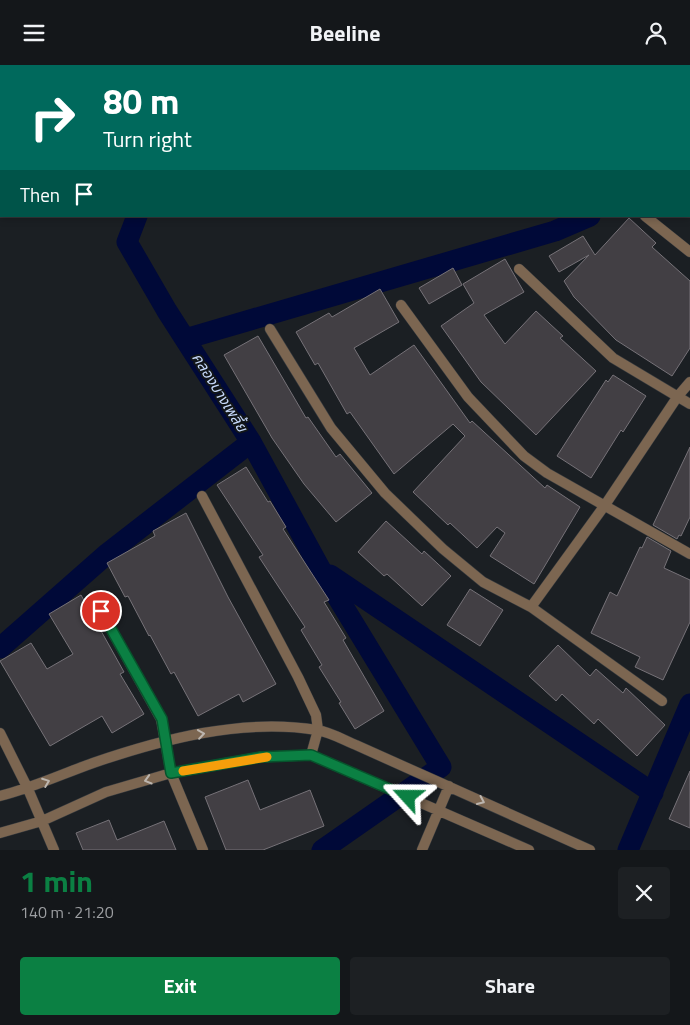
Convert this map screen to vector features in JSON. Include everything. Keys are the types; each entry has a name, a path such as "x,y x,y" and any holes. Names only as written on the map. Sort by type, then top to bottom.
{"street":[{"path":"646,217 690,252"},
{"path":"519,269 613,358 690,404"},
{"path":"401,305 468,397 501,434 524,456 546,473 690,554"},
{"path":"270,329 331,428 385,493 443,549 483,582 530,607 662,701"},
{"path":"530,607 605,505 678,396 690,382"},
{"path":"202,496 298,677 316,715 318,730 311,755"},
{"path":"101,611 162,719 171,773 203,850"},
{"path":"0,796 28,789 93,764 166,741 200,734 262,727 318,730 590,850"},
{"path":"0,733 28,789 54,850"},
{"path":"0,833 42,821 106,792 171,773 261,757 311,755 529,850"},
{"path":"422,850 449,787"}],"building":[{"path":"629,218 656,243 652,247 690,281 690,348 672,376 616,340 574,297 564,281 589,255 559,272 549,256 583,236 595,255"},
{"path":"505,259 524,292 484,315 505,344 536,311 563,336 560,338 596,371 536,435 481,382 441,326 474,303 463,284"},
{"path":"453,268 462,285 429,304 419,288"},
{"path":"380,289 399,322 354,348 370,375 414,345 470,423 472,421 545,488 547,485 580,507 534,584 490,556 505,533 497,527 477,548 450,523 448,525 413,492 465,436 453,424 394,474 350,412 347,414 318,363 315,365 296,332 329,313 332,317"},
{"path":"258,336 306,418 308,417 336,457 340,454 372,493 336,522 304,484 272,438 224,355"},
{"path":"613,375 646,396 623,432 621,430 591,478 557,456 606,380 608,382"},
{"path":"690,447 690,517 681,536 679,535 677,539 653,525"},
{"path":"246,467 268,502 270,501 286,527 283,529 329,600 324,602 346,638 343,640 384,711 355,729 319,667 322,665 301,630 305,627 259,557 263,555 217,485"},
{"path":"186,513 228,597 276,684 243,702 239,694 198,716 174,672 171,674 128,596 125,597 107,563 155,536 153,531"},
{"path":"386,521 422,554 424,551 451,576 422,606 387,574 384,576 358,552"},
{"path":"647,537 671,551 664,568 690,580 690,622 663,680 635,667 640,657 591,633 610,592 617,596 640,547 642,548"},
{"path":"470,589 503,610 480,646 447,625"},
{"path":"81,595 124,672 120,674 144,714 112,733 102,716 50,746 0,661 31,643 47,669 73,654 49,614"},
{"path":"558,645 590,676 596,669 623,693 626,688 665,725 637,756 598,719 594,724 562,694 556,701 529,676"},
{"path":"690,771 690,828 669,819"},
{"path":"248,780 260,810 310,790 324,826 263,850 226,850 205,797"},
{"path":"109,820 117,840 164,821 176,850 83,850 76,833"}],"waterway":[{"name":"คลองบางเพลี้ย","path":"137,217 127,242 167,311 251,442 321,570 441,767 322,850"},
{"path":"185,339 555,231 588,217"},
{"path":"0,648 108,553 251,442"},
{"path":"330,575 653,793"},
{"path":"628,850 690,704"}],"slow traffic":[{"path":"183,771 267,757"}],"route":[{"path":"101,611 162,719 171,773 261,757 311,755 408,797"}]}
